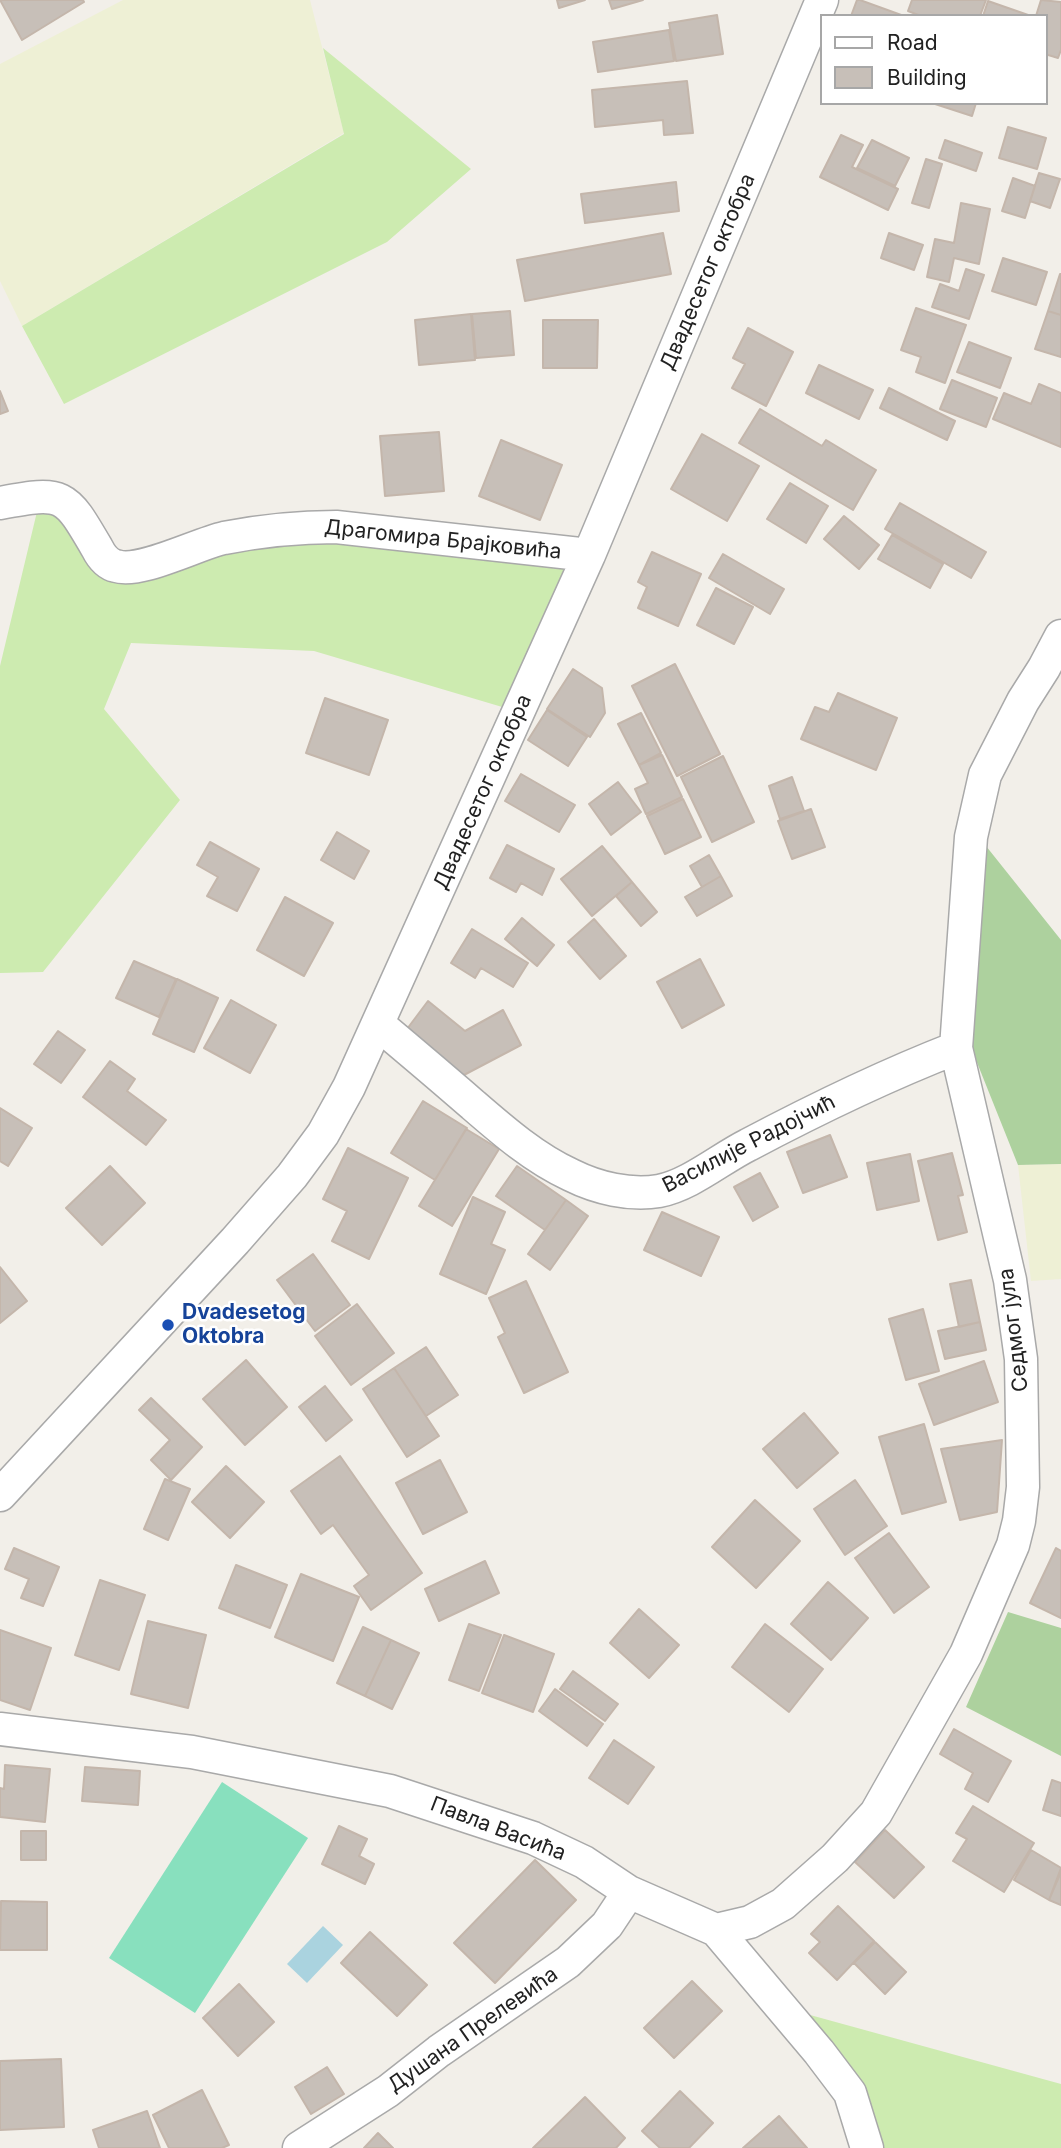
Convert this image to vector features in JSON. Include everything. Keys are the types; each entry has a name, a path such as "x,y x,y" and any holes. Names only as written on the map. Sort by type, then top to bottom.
{"street":[{"name":"Двадесетог октобра","path":"0,1495 292,1176 349,1087 589,555 822,0"},
{"name":"Драгомира Брајковића","path":"0,503 41,495 61,500 74,509 103,558 116,567 139,566 222,539 305,527 336,527 589,555"},
{"name":"Седмог јула","path":"716,1930 750,1922 783,1903 835,1858 876,1813 966,1654 1013,1545 1023,1487 1021,1359 1010,1280 956,1048 971,837 985,775 1023,701 1061,636"},
{"name":"Василије Радојчић","path":"378,1024 509,1135 552,1165 584,1181 635,1192 661,1191 686,1180 839,1098 895,1071 956,1048"},
{"name":"Павла Васића","path":"0,1729 192,1752 390,1791 533,1838 584,1862 629,1892 716,1930 850,2093 867,2148"},
{"name":"Душана Прелевића","path":"299,2148 388,2091 439,2051 568,1962 607,1925 629,1892"}],"green space":[{"path":"123,0 310,0 344,133 22,326 0,281 0,64"},
{"path":"323,48 471,169 387,242 64,404 22,326 344,134"},
{"path":"41,495 103,558 305,527 589,555 519,712 314,651 131,643 104,709 180,800 43,972 0,973 0,666"},
{"path":"982,841 1061,940 1061,1164 1018,1165 972,1050 974,927"},
{"path":"1061,1164 1061,1279 1031,1281 1018,1165"},
{"path":"1008,1612 1061,1628 1061,1756 966,1707"},
{"path":"222,1782 308,1838 195,2013 109,1958"},
{"path":"781,2007 1061,2084 1061,2148 867,2148"}],"water":[{"path":"323,1926 343,1945 307,1983 287,1964"}],"building":[{"path":"0,0 83,0 84,2 22,40"},
{"path":"557,0 585,0 559,8"},
{"path":"609,0 643,0 612,9"},
{"path":"857,0 860,0 898,14 852,14"},
{"path":"912,0 986,0 981,14 916,14 908,11"},
{"path":"1041,0 1061,2 1061,50 1058,58 1047,55 1047,14 1037,14"},
{"path":"988,1 1025,14 984,14"},
{"path":"717,15 723,54 676,61 669,23"},
{"path":"669,30 674,61 598,72 593,42"},
{"path":"687,81 693,133 664,135 663,120 595,127 592,90"},
{"path":"938,105 975,105 972,116"},
{"path":"1008,127 1046,138 1037,169 999,158"},
{"path":"841,135 863,145 852,167 898,189 888,210 820,177"},
{"path":"872,140 909,158 895,186 857,168"},
{"path":"945,140 982,153 976,171 939,158"},
{"path":"926,159 942,164 929,208 912,203"},
{"path":"1039,173 1060,179 1050,208 1030,201"},
{"path":"1013,178 1035,186 1025,218 1002,211"},
{"path":"676,182 679,211 585,223 581,194"},
{"path":"961,203 990,209 979,264 954,258 949,282 927,277 935,239 954,243"},
{"path":"663,233 671,274 525,301 517,260"},
{"path":"889,233 923,245 914,270 881,258"},
{"path":"1003,258 1047,272 1036,305 992,291"},
{"path":"966,269 984,275 969,319 932,307 940,284 959,291"},
{"path":"1061,274 1061,315 1048,311"},
{"path":"916,308 966,325 945,383 916,372 921,357 901,350"},
{"path":"510,311 514,355 476,358 472,314"},
{"path":"1048,311 1061,315 1061,357 1035,349"},
{"path":"471,314 475,360 419,365 415,320"},
{"path":"543,320 598,320 597,368 543,368"},
{"path":"748,328 793,352 766,406 732,388 745,364 733,358"},
{"path":"969,342 1011,358 1000,388 957,372"},
{"path":"819,365 873,390 859,419 806,393"},
{"path":"952,380 997,398 986,427 940,409"},
{"path":"1039,384 1061,393 1061,447 993,419 1004,393 1031,404"},
{"path":"889,388 955,421 947,440 880,408"},
{"path":"0,391 8,411 0,414"},
{"path":"760,409 822,446 826,440 876,470 853,510 739,443"},
{"path":"439,432 444,491 385,496 380,436"},
{"path":"702,434 759,466 727,521 671,489"},
{"path":"501,440 562,465 540,520 479,496"},
{"path":"790,483 828,506 806,543 767,519"},
{"path":"900,503 986,552 971,578 885,529"},
{"path":"844,516 879,545 859,569 824,539"},
{"path":"892,535 943,564 930,588 878,559"},
{"path":"652,552 701,574 678,626 638,608 647,587 638,582"},
{"path":"723,554 784,589 770,614 709,578"},
{"path":"716,588 753,607 734,644 697,625"},
{"path":"675,664 720,754 677,776 632,686"},
{"path":"573,669 602,688 605,713 590,737 547,709"},
{"path":"838,693 897,718 876,770 801,739 815,707 829,712"},
{"path":"325,698 388,720 369,775 306,753"},
{"path":"547,710 587,737 568,766 528,740"},
{"path":"641,713 661,753 639,765 618,724"},
{"path":"662,755 682,797 646,814 635,789 648,783 639,765"},
{"path":"723,756 754,822 712,842 681,777"},
{"path":"521,774 575,805 559,832 505,801"},
{"path":"792,777 804,811 780,819 769,786"},
{"path":"618,782 641,812 611,835 589,804"},
{"path":"683,799 701,837 665,854 647,816"},
{"path":"811,809 825,847 792,859 778,821"},
{"path":"337,832 369,851 354,879 321,860"},
{"path":"210,842 259,869 237,911 207,896 218,877 197,865"},
{"path":"507,845 554,869 542,895 521,883 516,892 490,878"},
{"path":"602,846 632,882 592,916 561,879"},
{"path":"709,855 721,876 702,887 690,866"},
{"path":"721,876 732,896 697,916 685,897"},
{"path":"632,882 657,912 641,926 616,896"},
{"path":"285,897 333,923 304,976 257,950"},
{"path":"522,918 554,945 537,966 505,939"},
{"path":"594,919 626,956 600,979 568,942"},
{"path":"472,929 528,963 513,987 481,968 475,978 451,963"},
{"path":"700,959 724,1005 682,1028 657,982"},
{"path":"134,961 176,979 159,1017 116,998"},
{"path":"177,979 218,998 194,1052 153,1034"},
{"path":"231,1000 276,1025 250,1073 204,1048"},
{"path":"428,1001 465,1031 503,1010 521,1045 462,1076 407,1029"},
{"path":"58,1031 85,1050 61,1083 34,1064"},
{"path":"110,1061 135,1079 127,1091 166,1120 146,1145 83,1097"},
{"path":"423,1101 467,1128 435,1180 391,1153"},
{"path":"0,1108 32,1128 8,1166 0,1161"},
{"path":"466,1129 499,1149 452,1226 419,1206"},
{"path":"830,1135 847,1177 803,1193 787,1152"},
{"path":"348,1148 408,1178 369,1259 332,1241 347,1211 323,1199"},
{"path":"952,1153 963,1195 958,1196 967,1232 938,1240 918,1161"},
{"path":"910,1154 919,1201 877,1210 867,1163"},
{"path":"110,1166 145,1203 102,1245 66,1208"},
{"path":"517,1166 566,1200 545,1230 496,1196"},
{"path":"760,1173 778,1207 753,1221 734,1187"},
{"path":"473,1197 505,1212 491,1244 505,1250 486,1294 440,1274"},
{"path":"566,1200 588,1216 550,1270 528,1254"},
{"path":"662,1212 719,1237 701,1276 644,1250"},
{"path":"313,1254 350,1305 315,1331 277,1280"},
{"path":"0,1267 27,1301 0,1323"},
{"path":"971,1280 980,1322 959,1327 950,1284"},
{"path":"526,1281 568,1372 524,1393 498,1337 505,1333 489,1298"},
{"path":"357,1304 394,1353 351,1385 315,1336"},
{"path":"923,1309 939,1371 906,1380 889,1319"},
{"path":"980,1322 986,1350 945,1359 938,1331"},
{"path":"426,1347 458,1395 426,1416 394,1368"},
{"path":"246,1360 287,1407 245,1445 203,1399"},
{"path":"984,1361 998,1402 934,1425 919,1384"},
{"path":"394,1368 439,1436 407,1457 363,1389"},
{"path":"325,1386 352,1420 326,1441 299,1407"},
{"path":"151,1398 202,1447 171,1480 151,1460 170,1440 139,1410"},
{"path":"804,1413 838,1453 797,1488 763,1449"},
{"path":"924,1424 946,1502 902,1514 879,1437"},
{"path":"1002,1440 997,1512 960,1520 941,1449"},
{"path":"340,1456 422,1573 371,1610 354,1586 369,1575 333,1525 321,1534 291,1491"},
{"path":"440,1460 467,1512 423,1534 396,1483"},
{"path":"226,1466 264,1502 230,1538 192,1502"},
{"path":"165,1479 190,1489 168,1540 144,1529"},
{"path":"855,1480 887,1526 845,1555 814,1509"},
{"path":"755,1500 800,1541 756,1588 712,1547"},
{"path":"889,1533 929,1587 894,1613 855,1558"},
{"path":"14,1548 59,1567 43,1606 21,1598 29,1579 5,1569"},
{"path":"1056,1548 1061,1551 1061,1618 1030,1603"},
{"path":"485,1561 499,1593 439,1621 425,1589"},
{"path":"236,1565 287,1585 270,1628 219,1608"},
{"path":"301,1574 359,1597 333,1661 275,1637"},
{"path":"100,1580 145,1595 119,1670 75,1655"},
{"path":"828,1582 868,1618 831,1660 791,1624"},
{"path":"639,1609 679,1645 649,1678 610,1643"},
{"path":"148,1621 206,1635 188,1708 131,1694"},
{"path":"469,1624 501,1635 479,1691 449,1680"},
{"path":"765,1624 823,1669 789,1712 732,1667"},
{"path":"363,1627 391,1640 365,1696 337,1683"},
{"path":"0,1630 51,1648 30,1710 0,1700"},
{"path":"504,1635 554,1654 533,1712 482,1693"},
{"path":"391,1640 419,1653 392,1709 365,1696"},
{"path":"573,1671 618,1704 605,1721 560,1689"},
{"path":"555,1689 603,1724 587,1746 539,1711"},
{"path":"954,1729 1011,1761 988,1802 965,1789 973,1773 940,1754"},
{"path":"614,1740 654,1767 628,1804 589,1778"},
{"path":"5,1765 50,1769 45,1822 0,1817 0,1788 4,1789"},
{"path":"85,1767 140,1771 138,1805 82,1801"},
{"path":"1052,1780 1061,1783 1061,1816 1043,1810"},
{"path":"973,1806 1034,1843 1004,1892 953,1861 967,1839 956,1833"},
{"path":"339,1826 367,1839 359,1856 374,1864 365,1884 322,1864"},
{"path":"885,1830 924,1867 894,1898 855,1862"},
{"path":"21,1831 46,1831 46,1860 21,1860"},
{"path":"1031,1850 1061,1868 1049,1900 1014,1880"},
{"path":"535,1860 576,1900 495,1983 454,1943"},
{"path":"1061,1872 1061,1905 1049,1900"},
{"path":"1,1901 47,1902 47,1950 0,1950"},
{"path":"838,1906 874,1941 837,1980 809,1953 820,1942 811,1934"},
{"path":"370,1932 427,1985 397,2016 341,1963"},
{"path":"875,1942 906,1972 885,1994 854,1963"},
{"path":"692,1981 722,2011 674,2058 644,2028"},
{"path":"239,1984 274,2022 238,2056 203,2018"},
{"path":"61,2059 64,2127 0,2130 0,2061"},
{"path":"327,2067 344,2094 311,2114 295,2087"},
{"path":"202,2090 229,2145 222,2148 169,2148 153,2115"},
{"path":"680,2091 713,2123 689,2148 660,2148 642,2131"},
{"path":"585,2097 625,2138 616,2148 533,2148"},
{"path":"147,2111 160,2148 99,2148 93,2130"},
{"path":"779,2116 807,2148 743,2148"},
{"path":"378,2133 393,2148 364,2148"}],"place":[{"name":"Dvadesetog Oktobra","path":"168,1325"}]}
